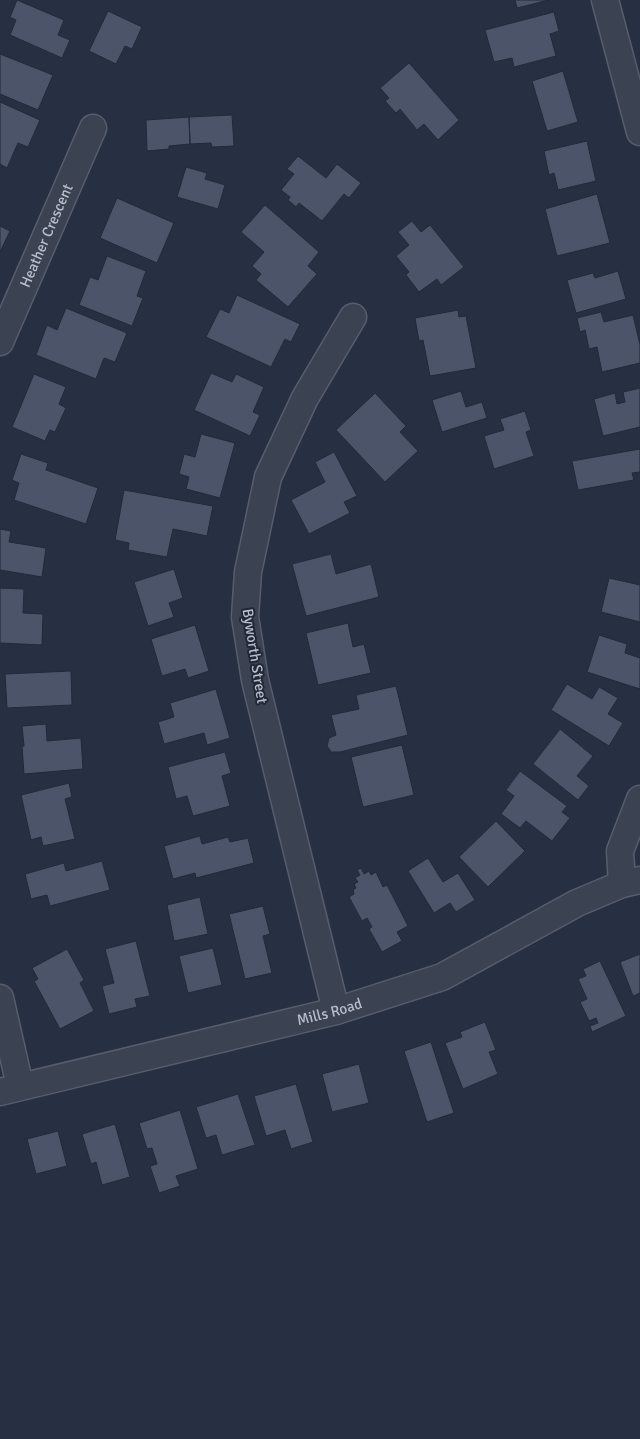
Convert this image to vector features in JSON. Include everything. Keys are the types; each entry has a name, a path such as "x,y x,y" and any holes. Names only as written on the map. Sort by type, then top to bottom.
{"street":[{"path":"606,0 640,132"},
{"name":"Heather Crescent","path":"0,342 93,128"},
{"name":"Byworth Street","path":"336,1010 256,680 245,617 248,572 268,477 305,398 353,317"},
{"path":"631,882 620,851 640,800"},
{"name":"Mills Road","path":"10,1089 336,1010 442,977 577,903 631,882"},
{"path":"0,998 10,1089"}],"building":[{"path":"17,0 64,20 58,35 70,40 62,58 10,35 16,20 10,17"},
{"path":"515,0 549,0 517,8"},
{"path":"108,11 142,27 132,49 125,46 116,64 89,51"},
{"path":"554,12 559,31 550,34 556,56 514,67 512,58 494,62 485,30"},
{"path":"0,54 53,75 38,110 0,94"},
{"path":"409,63 459,120 438,140 424,124 417,130 400,109 396,113 385,101 389,98 380,88"},
{"path":"563,71 578,122 547,131 532,81"},
{"path":"0,102 40,120 28,147 18,143 7,168 0,164"},
{"path":"232,115 234,146 212,147 211,143 190,144 189,117"},
{"path":"189,117 190,144 169,146 169,149 147,151 146,120"},
{"path":"587,141 596,181 558,190 554,173 549,175 544,151"},
{"path":"298,156 326,178 337,164 361,183 349,198 344,194 322,221 299,203 296,207 288,200 290,197 281,190 294,174 287,169"},
{"path":"186,167 207,173 205,179 225,185 218,209 177,197"},
{"path":"597,194 610,243 557,256 545,209"},
{"path":"117,198 174,223 157,263 100,238"},
{"path":"265,205 319,252 308,266 317,274 288,307 256,280 261,274 252,266 264,252 241,232"},
{"path":"412,221 421,232 430,225 464,267 441,285 437,279 419,292 406,275 409,272 396,256 409,245 398,232"},
{"path":"0,226 10,231 0,252"},
{"path":"107,256 146,271 137,296 143,298 132,326 79,305 90,277 98,280"},
{"path":"618,271 626,299 576,313 567,280 593,273 595,278"},
{"path":"237,295 300,324 291,342 285,339 271,367 206,337 220,309 229,313"},
{"path":"66,308 127,333 115,362 104,358 96,379 36,355 47,325 57,330"},
{"path":"458,310 459,317 466,316 476,368 430,376 423,340 419,341 415,318"},
{"path":"601,312 604,322 633,315 640,345 640,363 602,372 597,347 589,349 585,330 580,332 577,318"},
{"path":"211,373 232,382 236,374 264,387 253,412 260,415 250,436 194,410"},
{"path":"34,374 66,387 59,404 66,408 55,432 50,430 45,441 12,427"},
{"path":"640,388 640,427 603,436 594,399 615,393 617,404 625,402 623,392"},
{"path":"461,391 466,407 482,402 487,418 442,432 432,400"},
{"path":"375,393 406,426 400,432 418,451 385,482 336,430"},
{"path":"525,411 531,430 526,432 534,456 494,469 484,436 504,430 500,419"},
{"path":"201,434 235,443 220,498 186,489 189,477 179,474 184,454 195,457"},
{"path":"640,449 640,472 632,473 634,480 578,490 572,461"},
{"path":"334,452 357,496 344,502 350,513 309,534 291,500 325,482 315,462"},
{"path":"21,454 48,463 46,470 98,488 86,524 14,500 19,483 12,480"},
{"path":"124,490 213,506 207,536 173,529 167,557 128,550 129,543 115,540"},
{"path":"0,529 11,531 9,542 46,548 42,577 0,570"},
{"path":"331,554 336,574 371,564 379,597 306,616 292,564"},
{"path":"174,569 183,598 169,603 174,617 148,626 134,582"},
{"path":"609,578 640,585 640,622 601,612"},
{"path":"0,588 24,589 23,613 43,614 42,645 0,643"},
{"path":"348,623 353,647 364,644 371,673 318,685 306,633"},
{"path":"195,625 209,671 188,678 185,669 162,676 151,639"},
{"path":"599,635 627,644 625,653 640,658 640,689 587,672"},
{"path":"71,671 72,705 7,708 5,674"},
{"path":"567,684 592,699 599,687 618,698 608,714 623,723 609,746 551,710"},
{"path":"396,686 408,735 340,752 331,752 327,746 329,738 336,735 331,715 359,709 356,695"},
{"path":"216,689 230,738 207,745 204,733 164,744 158,722 174,717 170,703"},
{"path":"46,724 47,741 81,738 83,769 24,774 22,726"},
{"path":"560,729 593,756 577,776 589,786 578,800 533,764"},
{"path":"402,745 414,795 363,807 351,757"},
{"path":"225,752 231,773 222,776 230,806 193,816 187,796 176,799 168,767"},
{"path":"520,771 567,806 562,812 570,818 552,841 526,821 520,828 501,814 514,796 506,790"},
{"path":"69,783 72,797 65,799 75,839 43,846 41,837 31,840 21,795"},
{"path":"496,821 525,851 488,887 459,857"},
{"path":"200,836 202,844 228,837 230,842 248,838 254,863 196,878 195,873 173,879 164,846"},
{"path":"428,858 443,882 458,873 475,900 456,912 450,903 434,913 408,871"},
{"path":"102,861 110,890 50,906 47,895 31,899 25,874 64,863 66,871"},
{"path":"361,868 364,874 369,871 371,875 376,872 383,887 387,885 408,926 397,932 402,941 382,952 369,929 372,927 367,918 362,921 349,897 354,894 353,890 356,888 354,884 358,882 355,878 360,875 357,870"},
{"path":"200,897 208,934 174,941 167,905"},
{"path":"263,906 270,934 263,936 272,973 245,979 229,914"},
{"path":"136,941 150,996 135,999 137,1007 109,1014 102,986 114,983 105,949"},
{"path":"213,948 222,985 188,993 179,956"},
{"path":"67,949 84,980 80,983 94,1011 60,1029 34,981 38,979 32,968"},
{"path":"640,954 640,993 633,996 620,962"},
{"path":"600,961 626,1016 592,1032 590,1026 598,1023 596,1018 589,1021 580,1002 587,999 578,979 586,976 583,969"},
{"path":"485,1022 496,1050 489,1052 498,1074 463,1089 445,1043 462,1037 460,1032"},
{"path":"431,1042 454,1113 427,1122 404,1051"},
{"path":"359,1064 369,1103 332,1112 322,1074"},
{"path":"296,1084 313,1142 291,1149 285,1130 266,1136 254,1096"},
{"path":"238,1094 255,1145 222,1155 216,1135 206,1138 196,1107"},
{"path":"180,1110 198,1169 176,1176 180,1186 159,1193 150,1166 157,1164 152,1148 147,1149 139,1123"},
{"path":"115,1124 130,1177 102,1185 96,1162 91,1164 82,1134"},
{"path":"58,1131 67,1166 36,1174 27,1139"}]}
